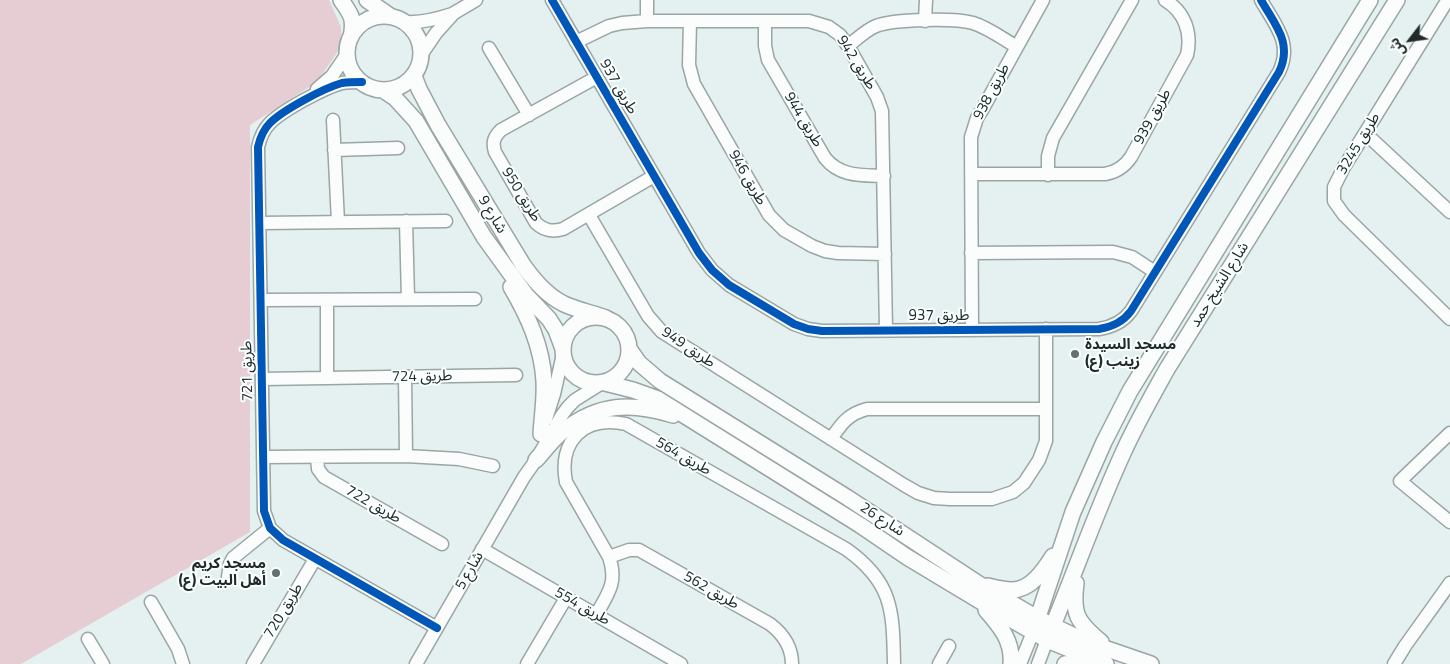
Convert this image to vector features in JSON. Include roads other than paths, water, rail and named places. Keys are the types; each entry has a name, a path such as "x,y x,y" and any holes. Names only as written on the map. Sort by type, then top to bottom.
{"main road":[{"path":"341,0 353,19 347,54 352,70 362,82 372,88 392,89 407,82 414,76 422,55 421,45 413,28 406,22 390,16 367,0"},
{"name":"شارع الشيخ حمد","path":"1035,625 1073,512 1130,390 1370,0"},
{"name":"شارع الشيخ حمد","path":"1050,633 1123,453 1142,413 1167,369 1397,0"},
{"path":"350,37 363,22 380,15 390,16"},
{"name":"شارع 9","path":"414,76 438,125 534,280 563,304 606,318"},
{"name":"شارع 9","path":"383,90 395,98 416,121 484,237 526,295 556,330 563,351"},
{"path":"484,237 530,323 537,343 544,380 540,434"},
{"path":"596,317 606,318 620,327 625,334 630,350 629,359 620,374 613,380 603,383 591,383 581,380 572,373 566,364 563,351 565,339 570,330 586,318 596,317"},
{"name":"شارع 26","path":"630,350 639,363 660,381 848,498 978,592"},
{"name":"شارع 26","path":"603,383 652,396 860,525 907,557 978,592 1050,633 1107,659 1151,664"},
{"path":"536,460 562,432 584,418 605,408 638,407 695,421"},
{"path":"1011,664 1011,652 1006,635 978,592 1013,590 1026,586 1041,573 1064,540"},
{"path":"1065,664 1107,659 1077,615 1074,600 1078,563"}],"street":[{"path":"406,22 415,23 431,20 454,13 476,0"},
{"name":"طريق 937","path":"552,0 702,259 729,284 788,321 808,329 822,331 1099,329 1114,325 1127,315 1279,72 1285,54 1284,44 1281,35 1261,0"},
{"path":"647,0 647,21"},
{"path":"926,0 926,21"},
{"name":"طريق 938","path":"972,330 971,137 977,118 1044,0"},
{"path":"1048,175 1048,156 1053,138 1132,0"},
{"name":"طريق 939","path":"971,174 1105,174 1116,171 1128,161 1187,55 1189,36 1187,26 1183,17 1165,0"},
{"path":"1448,0 1450,16"},
{"name":"طريق 3245","path":"1448,0 1344,167 1334,187 1334,201 1344,215 1450,318"},
{"path":"422,55 436,34 454,13"},
{"name":"طريق 942","path":"576,42 609,26 622,22 647,21 809,21 829,27 840,35 877,96 882,112 886,330"},
{"name":"طريق 946","path":"690,21 689,65 694,84 768,215 784,230 825,251 885,254"},
{"name":"طريق 944","path":"765,21 765,46 768,60 825,158 834,168 845,173 884,176"},
{"path":"848,46 868,30 878,25 926,21 959,21 973,23 987,29 1017,47"},
{"path":"489,48 529,115"},
{"name":"طريق 721","path":"270,528 264,510 258,148 260,138 270,123 306,99 332,76 347,54"},
{"name":"طريق 950","path":"597,77 501,130 497,134 493,145 495,152 536,222 546,230 556,231 563,229 654,176"},
{"name":"طريق 721","path":"306,99 340,84 362,82"},
{"path":"333,120 338,222"},
{"path":"1365,133 1450,212"},
{"path":"334,150 398,148"},
{"name":"طريق 949","path":"589,215 648,316 662,332 918,493 942,499 992,499 1006,495 1024,483 1039,460 1046,441 1046,329"},
{"path":"406,221 408,299"},
{"path":"260,223 446,221"},
{"path":"971,253 1113,252 1132,257 1155,272"},
{"path":"261,300 475,299"},
{"path":"327,300 327,378"},
{"name":"شارع 5","path":"524,477 552,400 563,351"},
{"name":"طريق 724","path":"262,379 516,375"},
{"path":"406,377 406,456"},
{"name":"شارع 5","path":"416,664 524,477 568,407 575,400 603,383"},
{"path":"831,439 848,417 860,410 867,409 1046,409"},
{"name":"طريق 564","path":"596,614 612,587 612,567 609,557 566,482 564,470 565,457 570,444 588,426 600,422 613,421 626,424 859,558 879,582 891,610 894,664"},
{"path":"1450,433 1400,481 1450,522"},
{"path":"263,457 406,456 459,459 493,466"},
{"name":"طريق 722","path":"317,457 318,468 324,477 442,544"},
{"path":"228,578 233,558 270,528 283,540 437,628"},
{"name":"طريق 554","path":"482,549 681,664"},
{"name":"طريق 562","path":"609,557 629,550 639,550 770,624 785,639 792,664"},
{"name":"طريق 720","path":"253,664 315,559"},
{"path":"1394,664 1450,583"},
{"path":"528,664 566,598"},
{"path":"151,602 178,649 183,664"},
{"path":"1020,664 1035,625"},
{"path":"1038,664 1050,633"},
{"path":"88,639 103,664"},
{"path":"939,664 949,646"}],"place":[{"name":"مسجد السيدة زينب (ع)","path":"1075,354"},
{"name":"مسجد كريم أهل البيت (ع)","path":"276,573"}]}
